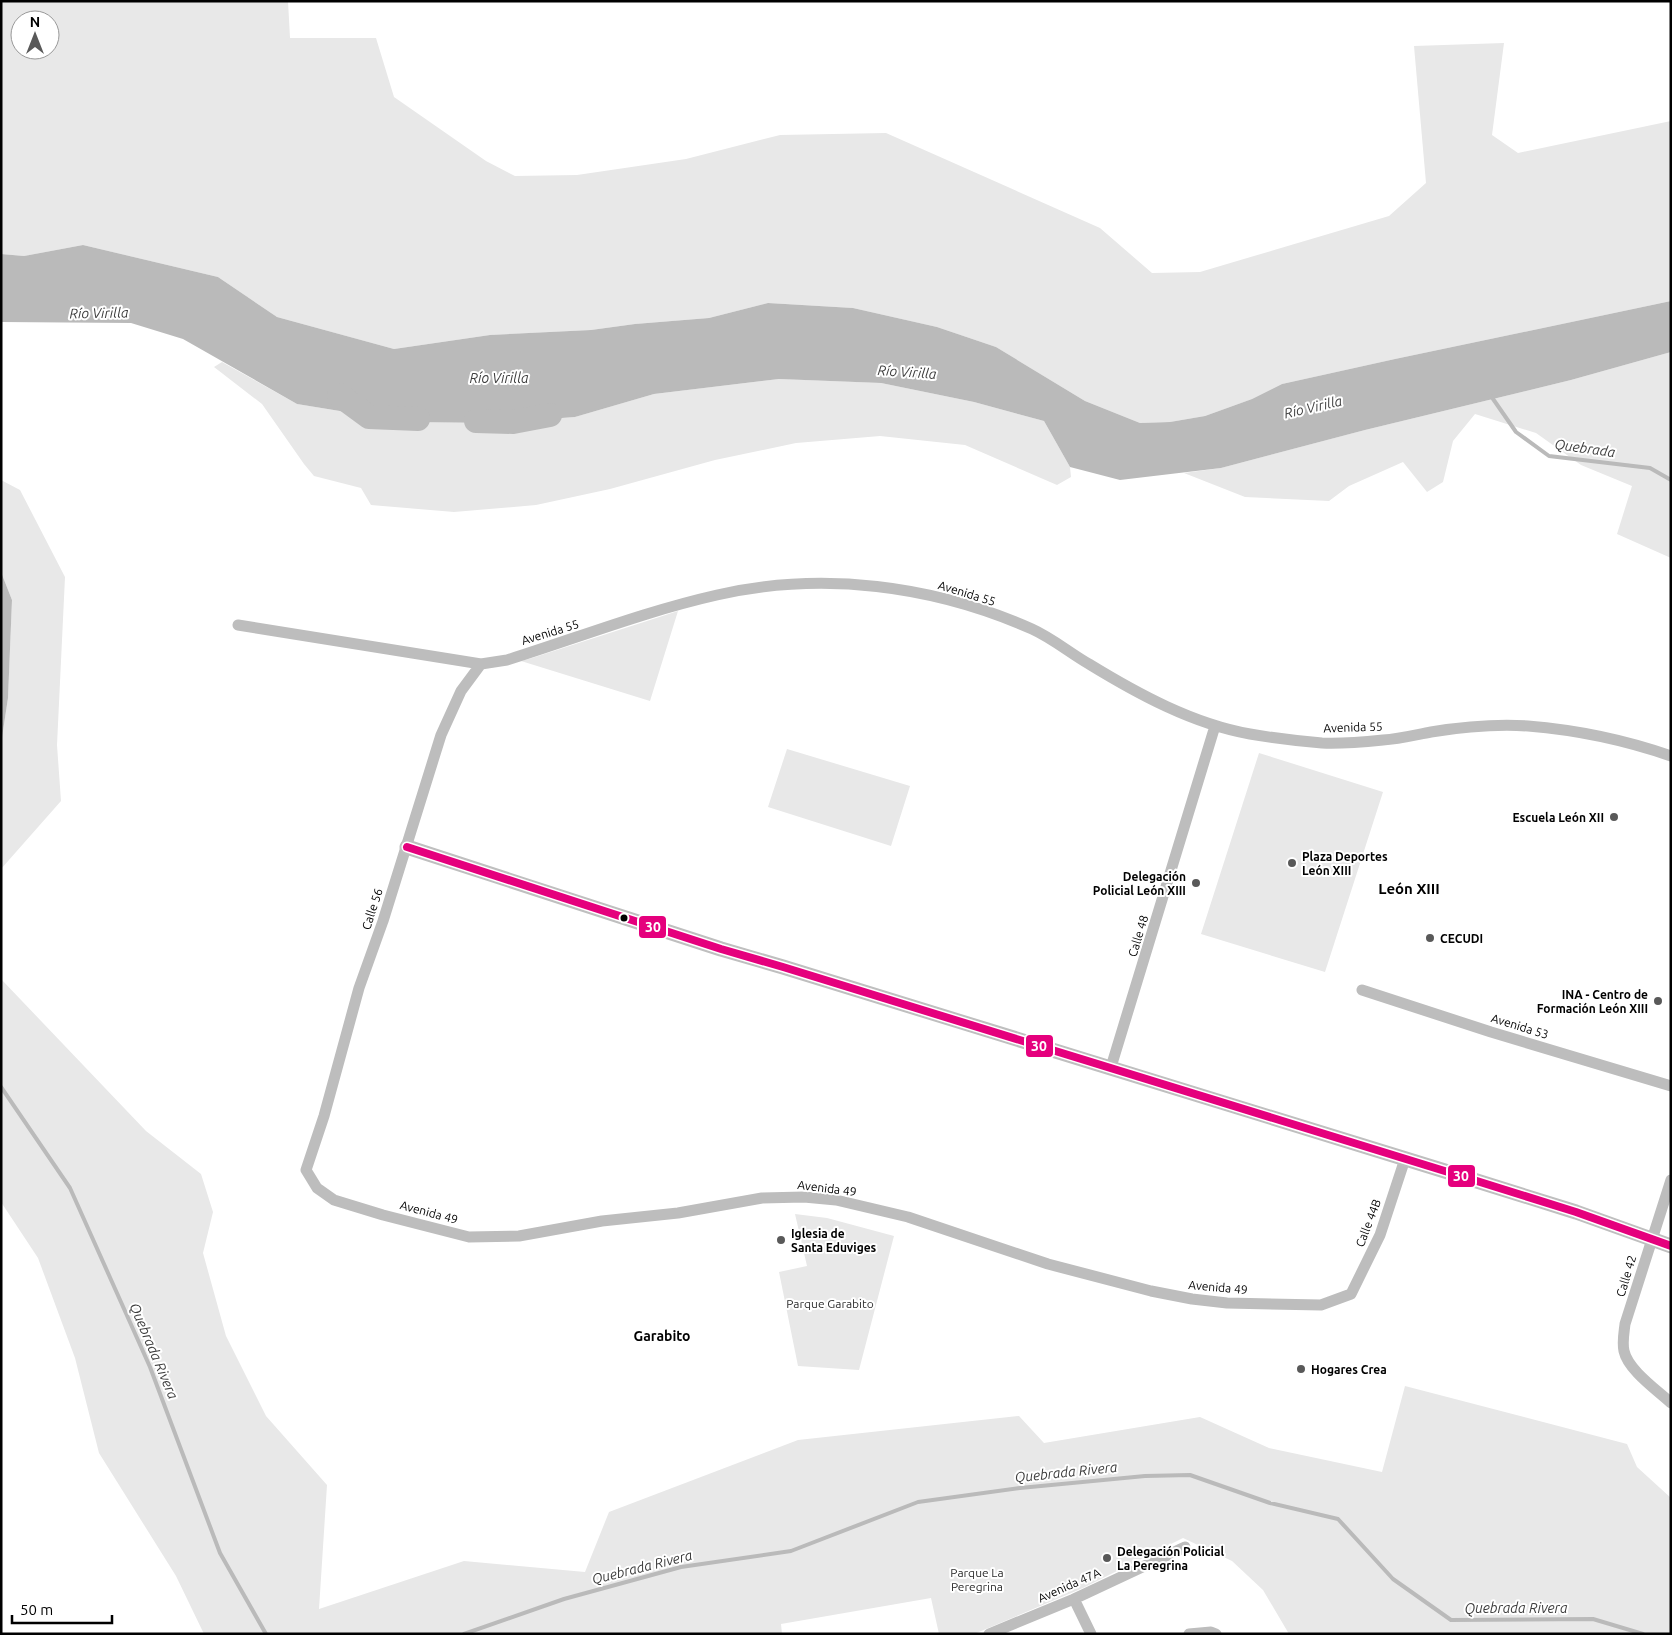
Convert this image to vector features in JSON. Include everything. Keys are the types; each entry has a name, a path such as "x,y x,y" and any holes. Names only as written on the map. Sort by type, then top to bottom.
{"street":[{"name":"Avenida 55","path":"238,625 481,664 507,660 684,603 720,594 760,588 834,582 904,589 974,607 1034,630 1091,666 1154,700 1215,726 1250,734 1324,743 1386,740 1435,732 1487,727 1527,726 1614,738 1671,756"},
{"name":"Calle 56","path":"306,1170 327,1107 359,988 383,921 441,735 462,692 481,664"},
{"name":"Calle 48","path":"1111,1067 1215,726"},
{"path":"406,847 721,949 1111,1067 1576,1212 1671,1246"},
{"name":"Avenida 53","path":"1362,990 1491,1032 1671,1086"},
{"name":"Calle 44B","path":"1351,1294 1380,1235 1405,1159"},
{"name":"Avenida 49","path":"306,1170 317,1188 334,1200 469,1237 519,1236 602,1221 678,1213 762,1198 804,1197 836,1200 908,1217 1048,1264 1151,1291 1192,1299 1227,1303 1321,1305 1351,1294"},
{"name":"Calle 42","path":"1671,1180 1651,1239 1623,1338 1624,1353 1630,1364 1671,1403"},
{"name":"Avenida 47A","path":"989,1634 1074,1599 1185,1547"},
{"path":"1074,1599 1091,1634"},
{"path":"1189,1634 1214,1633"}],"green space":[{"path":"1,1 288,1 290,38 376,38 394,97 486,161 515,176 577,175 686,159 780,135 886,133 1100,228 1152,273 1200,272 1389,216 1426,183 1414,46 1504,43 1492,135 1518,153 1671,121 1671,301 1282,384 1252,399 1205,416 1170,422 1140,423 1085,401 996,347 937,327 853,308 768,303 709,318 635,324 591,330 490,335 394,349 277,317 218,277 83,245 24,256 1,254"},
{"path":"1671,352 1671,558 1617,534 1632,486 1581,465 1536,433 1475,414 1453,441 1443,482 1427,492 1403,462 1349,486 1329,501 1245,497 1184,473 1221,468 1365,430 1571,380"},
{"path":"222,362 297,404 407,422 495,423 575,417 654,394 779,379 881,383 974,402 1044,421 1070,467 1071,477 1057,485 965,445 880,436 796,443 715,460 610,489 536,505 454,512 371,505 361,488 314,476 262,404 214,367"},
{"path":"1,480 20,490 65,577 57,745 61,801 1,869 1,744 8,698 12,600 1,572"},
{"path":"678,611 650,701 521,661 532,658"},
{"path":"787,749 910,786 891,846 768,807"},
{"name":"Plaza Deportes León XIII","path":"1259,753 1383,792 1325,972 1201,934"},
{"name":"Parque La Peregrina","path":"1,979 146,1131 201,1174 213,1212 203,1253 226,1336 266,1416 327,1485 319,1609 464,1561 585,1572 609,1512 798,1440 1019,1416 1044,1443 1200,1417 1269,1448 1382,1472 1405,1386 1627,1444 1637,1467 1671,1498 1671,1634 1289,1634 1263,1590 1232,1561 1183,1538 1083,1588 974,1634 939,1634 931,1598 781,1624 782,1634 204,1634 176,1576 99,1453 75,1358 38,1258 1,1202"},
{"name":"Parque Garabito","path":"795,1214 827,1218 894,1236 859,1370 798,1366 779,1272 807,1266"}],"water":[{"name":"Río Virilla","path":"83,245 218,277 277,317 394,349 490,335 591,330 635,324 709,318 768,303 853,308 937,327 996,347 1085,401 1140,423 1170,422 1205,416 1252,399 1282,384 1671,301 1671,352 1571,380 1365,430 1221,468 1120,480 1070,467 1044,421 974,402 881,383 779,379 654,394 575,417 495,423 407,422 297,404 183,339 131,323 1,322 1,254 24,256"},
{"path":"1,572 12,600 8,698 1,744"}],"waterway":[{"name":"Río Virilla","path":"339,395 369,417 418,419"},
{"name":"Quebrada","path":"1491,396 1516,432 1549,456 1650,468 1671,480"},
{"name":"Río Virilla","path":"476,421 513,422 550,415"},
{"name":"Quebrada Rivera","path":"1,1087 70,1188 150,1367 220,1553 266,1634"},
{"name":"Quebrada Rivera","path":"464,1634 564,1599 681,1567 791,1551 918,1502 1020,1488 1145,1476 1190,1475 1270,1503 1338,1519 1393,1579 1451,1620 1593,1619 1643,1634"}],"transit line":[{"name":"30","path":"407,847 721,949 1576,1212 1671,1246"}],"place":[{"name":"Escuela León XII","path":"1614,817"},
{"name":"Plaza Deportes León XIII","path":"1292,863"},
{"name":"Delegación Policial León XIII","path":"1196,883"},
{"name":"CECUDI","path":"1430,938"},
{"name":"INA - Centro de Formación León XIII","path":"1658,1001"},
{"name":"Iglesia de Santa Eduviges","path":"781,1240"},
{"name":"Hogares Crea","path":"1301,1369"},
{"name":"Delegación Policial La Peregrina","path":"1107,1558"}],"district":[{"name":"León XIII","path":"1409,888"},
{"name":"Garabito","path":"662,1336"}]}
